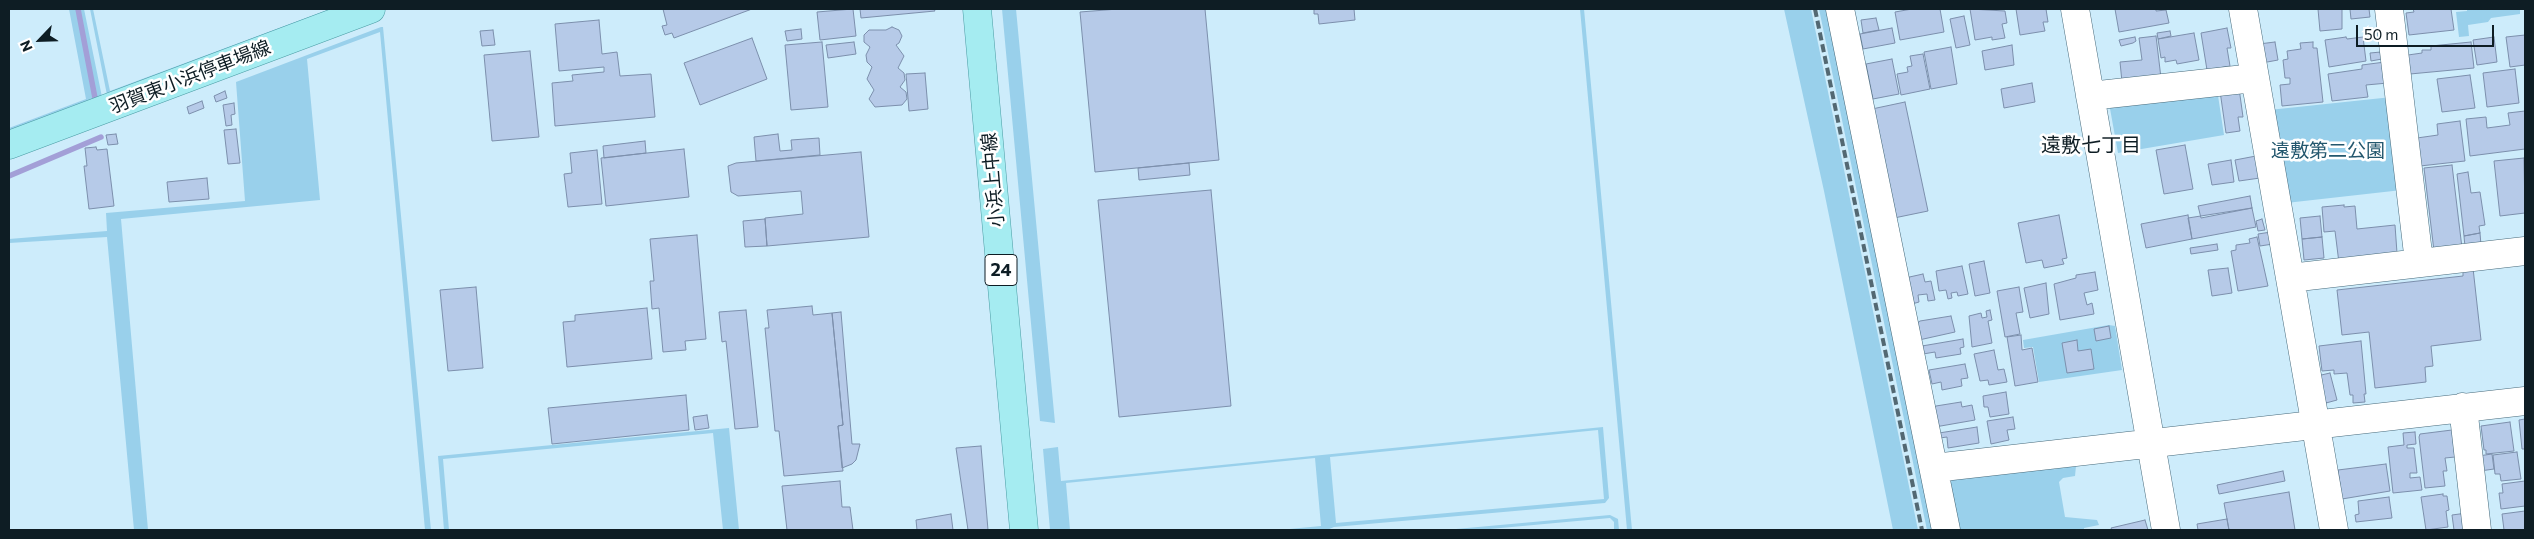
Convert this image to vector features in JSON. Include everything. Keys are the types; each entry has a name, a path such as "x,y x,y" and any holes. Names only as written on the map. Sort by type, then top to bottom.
{"main road":[{"name":"羽賀東小浜停車場線","path":"9,145 371,9"},
{"name":"小浜上中線","path":"977,9 1024,530"}],"street":[{"path":"1840,9 1946,530"},
{"path":"2075,9 2166,530"},
{"path":"2243,9 2334,530"},
{"path":"2389,9 2419,262"},
{"path":"2090,96 2254,78"},
{"path":"2290,278 2525,251"},
{"path":"1934,468 2525,401"},
{"path":"2463,407 2477,530"}],"green space":[{"path":"69,9 84,9 102,97 9,132 9,128 86,99"},
{"path":"90,9 93,9 110,91 330,9 340,9 107,95"},
{"path":"1002,9 1016,9 1055,423 1040,421"},
{"path":"1580,9 1584,9 1632,530 1627,530"},
{"path":"1784,9 1811,9 1918,530 1893,530 1824,191"},
{"path":"1819,9 1831,9 1936,530 1927,530"},
{"path":"2467,9 2520,9 2520,14 2491,18 2488,22 2468,25 2469,36 2459,37 2456,12 2467,11"},
{"path":"383,27 431,530 425,530 380,32 307,59 320,200 121,219 148,530 134,530 107,237 9,243 9,239 107,231 106,213 245,201 236,82"},
{"path":"2217,89 2224,135 2118,153 2109,103"},
{"name":"遠敷第二公園","path":"2392,97 2402,190 2286,203 2269,110"},
{"path":"2109,325 2115,326 2122,370 2039,382 2033,347 2024,348 2023,340"},
{"path":"1603,427 1609,498 1605,503 1334,527 1327,530 1279,530 1321,526 1315,458 1066,483 1070,530 1050,530 1043,449 1058,447 1061,481","holes":["1598,430 1604,499 1336,523 1330,457"]},
{"path":"729,428 739,530 723,530 713,433 443,459 449,530 444,530 438,456"},
{"path":"2076,466 2075,476 2063,478 2059,482 2065,517 2097,520 2099,525 2084,528 2084,530 1954,530 1946,489 1952,480"},
{"path":"1610,515 1618,519 1619,530 1614,530 1614,522 1610,518 1479,530 1445,530"}],"building":[{"path":"663,9 752,9 674,38 672,33 665,35 662,26 667,25"},
{"path":"853,9 856,36 820,40 817,12"},
{"path":"860,9 934,9 935,11 861,18"},
{"path":"1118,9 1205,9 1219,160 1095,172 1080,12"},
{"path":"1314,9 1354,9 1355,20 1319,24 1318,14 1314,14"},
{"path":"1912,9 1940,9 1944,32 1900,40 1895,12"},
{"path":"1970,9 2005,11 2007,23 2002,24 2005,38 1992,40 1992,37 1975,40"},
{"path":"2016,9 2046,9 2048,22 2043,22 2045,31 2020,35"},
{"path":"2115,9 2166,10 2169,23 2119,32"},
{"path":"2318,9 2342,9 2342,29 2320,31"},
{"path":"2350,9 2369,9 2370,17 2351,19"},
{"path":"2413,9 2451,9 2454,30 2409,35 2406,13 2414,12"},
{"path":"1964,16 1970,45 1956,48 1950,19"},
{"path":"1876,18 1879,30 1863,33 1861,20"},
{"path":"599,20 602,54 617,52 620,76 651,74 655,117 555,126 552,83 573,81 572,75 604,72 604,67 559,71 555,24"},
{"path":"892,27 899,30 902,36 896,45 904,56 898,68 904,73 905,80 900,87 906,92 907,99 902,105 875,107 869,99 874,90 867,79 872,67 867,62 866,55 870,47 864,42 864,35 869,30 886,30"},
{"path":"1892,28 1895,43 1863,49 1860,34"},
{"path":"2227,28 2231,48 2227,48 2230,66 2207,70 2201,33"},
{"path":"801,29 802,39 787,41 785,31"},
{"path":"493,30 495,45 482,46 480,31"},
{"path":"2170,31 2171,36 2158,39 2157,33"},
{"path":"2194,33 2199,60 2177,64 2176,60 2165,62 2165,57 2161,58 2158,39"},
{"path":"2525,35 2525,65 2510,67 2506,37"},
{"path":"2156,36 2161,78 2122,82 2120,62 2142,60 2139,38"},
{"path":"2135,37 2136,41 2133,43 2121,46 2119,40"},
{"path":"2346,37 2347,39 2363,37 2366,61 2329,67 2325,40"},
{"path":"2494,37 2497,62 2477,65 2473,40"},
{"path":"752,38 767,79 700,105 684,63"},
{"path":"822,42 828,107 791,110 785,45"},
{"path":"854,42 856,54 828,58 826,45"},
{"path":"2275,42 2278,60 2262,63 2259,44"},
{"path":"2313,42 2313,48 2317,48 2323,102 2282,106 2280,85 2290,84 2290,78 2285,78 2283,60 2288,59 2287,51 2301,49 2300,43"},
{"path":"2471,42 2474,68 2410,74 2408,55 2422,53 2422,50 2431,50 2431,46"},
{"path":"2012,45 2014,65 1985,70 1982,51"},
{"path":"1951,47 1957,84 1931,89 1924,52"},
{"path":"530,51 539,137 492,141 484,55"},
{"path":"2381,52 2382,59 2371,61 2370,53"},
{"path":"1923,54 1930,89 1901,95 1897,74 1908,72 1907,67 1912,66 1910,56"},
{"path":"1892,59 1899,94 1873,99 1866,64"},
{"path":"2385,62 2388,83 2366,85 2368,97 2332,101 2328,74 2362,69 2362,65"},
{"path":"2515,69 2519,103 2487,107 2483,73"},
{"path":"925,73 928,109 909,111 906,74"},
{"path":"2470,75 2475,108 2442,112 2437,79"},
{"path":"2032,83 2035,102 2004,108 2001,89"},
{"path":"2239,88 2243,117 2238,117 2240,131 2226,133 2220,91"},
{"path":"225,91 227,98 216,102 214,96"},
{"path":"202,101 204,108 189,114 187,107"},
{"path":"1905,102 1928,211 1894,218 1872,109"},
{"path":"234,103 235,114 231,115 232,125 226,126 223,105"},
{"path":"2525,111 2525,149 2470,156 2466,119 2486,117 2487,128 2510,125 2508,113"},
{"path":"2460,121 2465,161 2420,166 2417,138 2438,135 2437,124"},
{"path":"236,129 240,163 228,164 224,130"},
{"path":"116,134 118,144 108,145 106,135"},
{"path":"778,134 780,151 792,150 791,140 819,138 820,155 756,161 754,137"},
{"path":"645,141 646,153 604,158 603,146"},
{"path":"2185,145 2193,189 2164,194 2156,150"},
{"path":"96,147 97,150 107,149 114,206 89,209 84,166 87,166 85,148"},
{"path":"684,149 689,197 606,206 601,158"},
{"path":"597,150 602,204 568,207 564,174 572,173 570,153"},
{"path":"861,152 869,237 767,246 765,218 803,214 801,191 738,196 731,192 728,166 736,163"},
{"path":"2256,156 2260,178 2239,181 2235,160"},
{"path":"2524,158 2525,213 2500,216 2494,161"},
{"path":"2231,160 2234,182 2212,185 2208,164"},
{"path":"1189,163 1190,175 1139,180 1138,168"},
{"path":"2452,165 2462,248 2434,251 2424,168"},
{"path":"2468,172 2471,193 2480,192 2485,225 2479,226 2480,233 2464,236 2457,174"},
{"path":"207,178 209,199 169,202 167,182"},
{"path":"1211,190 1231,406 1119,417 1098,200"},
{"path":"2250,196 2252,208 2201,218 2198,206"},
{"path":"2344,205 2344,207 2355,206 2357,229 2395,225 2397,253 2339,263 2335,231 2324,232 2322,207"},
{"path":"2252,208 2256,227 2192,239 2188,218"},
{"path":"2059,215 2067,258 2062,259 2064,264 2044,268 2042,260 2026,263 2018,223"},
{"path":"2188,215 2192,239 2146,248 2141,224"},
{"path":"2320,216 2322,237 2302,239 2300,218"},
{"path":"765,219 767,246 745,247 743,221"},
{"path":"2262,219 2265,230 2258,231 2256,221"},
{"path":"2271,232 2273,244 2260,246 2258,234"},
{"path":"2480,233 2481,245 2465,247 2464,236"},
{"path":"697,235 706,339 685,341 686,350 663,352 659,308 652,309 650,281 654,281 650,239"},
{"path":"2257,237 2268,286 2238,291 2231,251 2236,250 2236,245 2250,243 2249,239"},
{"path":"2322,237 2324,258 2304,260 2302,239"},
{"path":"2217,244 2218,250 2191,254 2190,248"},
{"path":"1984,261 1990,293 1975,296 1969,264"},
{"path":"1962,266 1968,294 1958,296 1957,292 1951,293 1952,298 1948,299 1946,290 1939,291 1936,271"},
{"path":"2228,268 2232,293 2212,296 2208,270"},
{"path":"2473,268 2481,340 2431,346 2433,366 2425,367 2426,382 2375,388 2369,332 2342,335 2337,290 2463,276 2463,269"},
{"path":"2095,272 2098,290 2084,293 2087,305 2092,303 2094,314 2060,320 2054,284 2076,278 2076,275"},
{"path":"1923,274 1925,282 1931,281 1935,300 1928,301 1927,294 1918,295 1919,302 1912,304 1905,278"},
{"path":"2046,283 2049,314 2030,318 2024,288"},
{"path":"476,287 483,368 448,371 440,290"},
{"path":"2019,287 2023,312 2016,313 2020,334 2005,337 1997,291"},
{"path":"812,306 813,315 832,313 843,425 838,426 843,471 784,476 779,431 775,431 765,328 769,328 767,310"},
{"path":"647,308 652,359 567,367 563,322 575,321 575,315"},
{"path":"746,310 758,427 735,429 726,341 722,342 719,312"},
{"path":"1990,310 1992,320 1988,321 1992,343 1972,347 1969,316 1981,313 1982,318 1987,317 1986,311"},
{"path":"841,312 852,444 860,444 856,460 842,468 838,426 843,425 832,313"},
{"path":"1951,316 1955,332 1919,340 1916,324 1920,321"},
{"path":"2109,326 2111,338 2096,341 2094,329"},
{"path":"2021,335 2022,350 2032,348 2038,382 2015,386 2007,337"},
{"path":"1963,339 1964,347 1960,348 1961,354 1936,358 1935,352 1923,354 1922,346"},
{"path":"2077,340 2078,351 2091,349 2094,369 2067,373 2062,343"},
{"path":"2361,341 2366,394 2364,394 2365,402 2353,403 2353,395 2350,395 2347,373 2334,374 2334,370 2322,371 2319,346"},
{"path":"1994,350 1998,370 2004,369 2007,382 1989,385 1988,380 1980,381 1974,354"},
{"path":"1965,364 1968,378 1961,379 1962,386 1942,390 1941,382 1932,384 1929,370"},
{"path":"2330,373 2337,400 2326,403 2317,376"},
{"path":"2006,392 2009,414 1990,417 1988,407 1984,407 1983,396"},
{"path":"686,395 689,430 552,444 548,408"},
{"path":"1961,402 1962,407 1972,405 1975,420 1935,427 1932,411 1936,406"},
{"path":"707,415 709,428 695,430 693,417"},
{"path":"2013,417 2015,429 2007,430 2009,440 1991,444 1987,421"},
{"path":"2525,419 2525,449 2522,449 2519,420"},
{"path":"2510,422 2514,451 2486,454 2481,426"},
{"path":"1977,427 1979,443 1948,448 1947,437 1940,438 1939,433"},
{"path":"2452,430 2455,457 2445,458 2447,471 2443,471 2445,486 2425,488 2420,434"},
{"path":"2415,432 2416,444 2407,445 2407,448 2414,448 2417,473 2410,473 2410,478 2420,477 2422,490 2393,493 2388,447 2404,445 2403,433"},
{"path":"981,446 988,530 968,530 956,448"},
{"path":"2517,452 2521,479 2501,481 2500,474 2495,474 2493,455"},
{"path":"2492,454 2494,469 2480,471 2478,456"},
{"path":"2386,464 2390,491 2342,499 2338,470"},
{"path":"2283,471 2285,481 2219,494 2217,485"},
{"path":"840,481 842,507 850,507 853,530 787,530 782,486"},
{"path":"2525,481 2525,506 2501,509 2499,493 2503,493 2502,484"},
{"path":"2289,492 2295,530 2229,530 2224,503"},
{"path":"2443,494 2443,496 2447,496 2449,510 2446,511 2448,527 2426,530 2421,497"},
{"path":"2389,497 2392,518 2356,522 2355,515 2359,514 2358,501"},
{"path":"2525,511 2525,530 2504,530 2502,514"},
{"path":"2467,513 2468,529 2454,530 2452,515"},
{"path":"951,514 953,530 917,530 916,520"},
{"path":"2227,519 2229,530 2198,530 2197,524"},
{"path":"2145,520 2148,530 2112,530 2111,528"}],"waterway":[{"path":"78,9 95,98"},
{"path":"9,176 101,137"}],"railway":[{"path":"1815,9 1922,530"}],"district":[{"name":"遠敷七丁目","path":"2091,145"}]}
